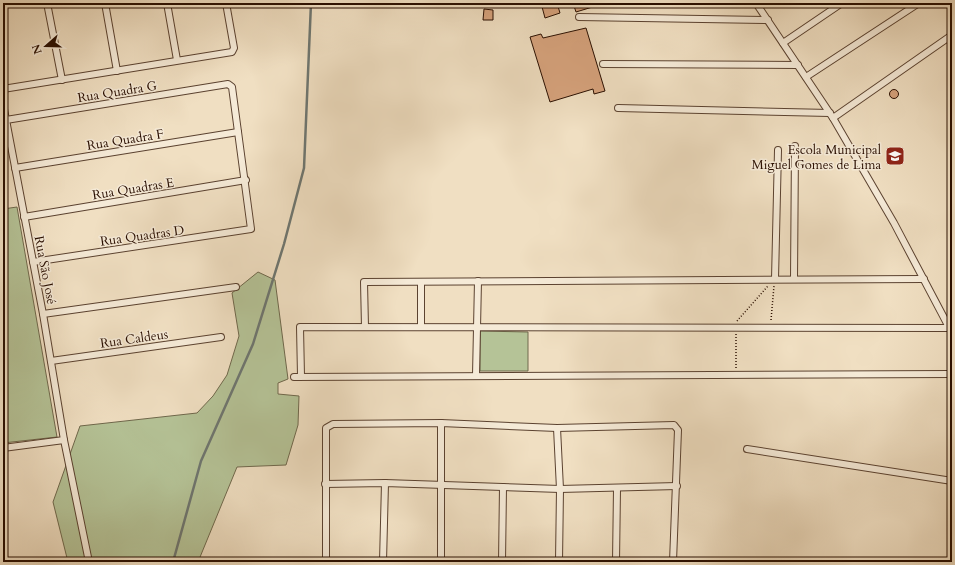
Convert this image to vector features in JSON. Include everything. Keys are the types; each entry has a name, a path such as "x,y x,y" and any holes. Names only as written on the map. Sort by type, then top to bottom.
{"street":[{"path":"47,3 62,80"},
{"path":"105,3 117,71"},
{"path":"167,3 177,60"},
{"path":"3,89 117,71 234,50 226,3"},
{"path":"302,376 300,328 477,326 951,330 894,223 831,115 756,3"},
{"path":"783,43 842,3"},
{"path":"806,77 920,3"},
{"path":"579,17 768,20"},
{"path":"618,108 831,115 952,35"},
{"path":"603,64 798,65"},
{"name":"Rua Quadra G","path":"6,120 231,84 238,132"},
{"name":"Rua São José","path":"3,104 43,314 64,440 89,562"},
{"path":"238,132 246,180"},
{"name":"Rua Quadra F","path":"15,168 238,132"},
{"path":"794,279 796,146"},
{"path":"775,279 778,150"},
{"name":"Rua Quadras E","path":"24,216 246,180"},
{"name":"Rua Quadras D","path":"33,262 248,231 251,227 246,180"},
{"path":"364,327 364,282 924,278"},
{"path":"476,375 478,281"},
{"path":"421,282 421,327"},
{"path":"43,314 236,287"},
{"name":"Rua Caldeus","path":"50,361 221,337"},
{"path":"294,377 952,374"},
{"path":"441,562 440,486 442,423"},
{"path":"326,562 325,432 329,425 442,423 557,428 674,425 678,430 673,562"},
{"path":"557,428 560,489 559,562"},
{"path":"3,448 64,440"},
{"path":"748,449 952,481"},
{"path":"325,484 385,484 560,489 617,489 677,486"},
{"path":"383,562 385,484"},
{"path":"502,562 503,487"},
{"path":"616,562 617,489"}],"path":[{"path":"736,374 736,328 738,319 775,279"},
{"path":"771,328 775,279"}],"green space":[{"path":"17,207 57,437 3,443 3,209"},
{"path":"258,272 275,280 288,379 278,383 278,394 299,396 298,425 286,465 237,467 198,562 68,562 53,502 80,426 197,413 213,396 227,375 239,336 232,293"},
{"path":"480,331 528,332 528,371 480,371"}],"building":[{"path":"541,3 557,3 560,13 545,18"},
{"path":"573,3 599,3 599,5 576,12"},
{"path":"484,9 493,10 493,20 483,20"},
{"path":"586,28 605,91 594,94 593,89 550,102 530,37 541,34 543,38"},
{"path":"894,89 899,94 894,99 889,94"}],"waterway":[{"path":"173,562 201,461 253,344 284,244 304,168 311,3"}],"place":[{"name":"Escola Municipal Miguel Gomes de Lima","path":"895,156"}]}
